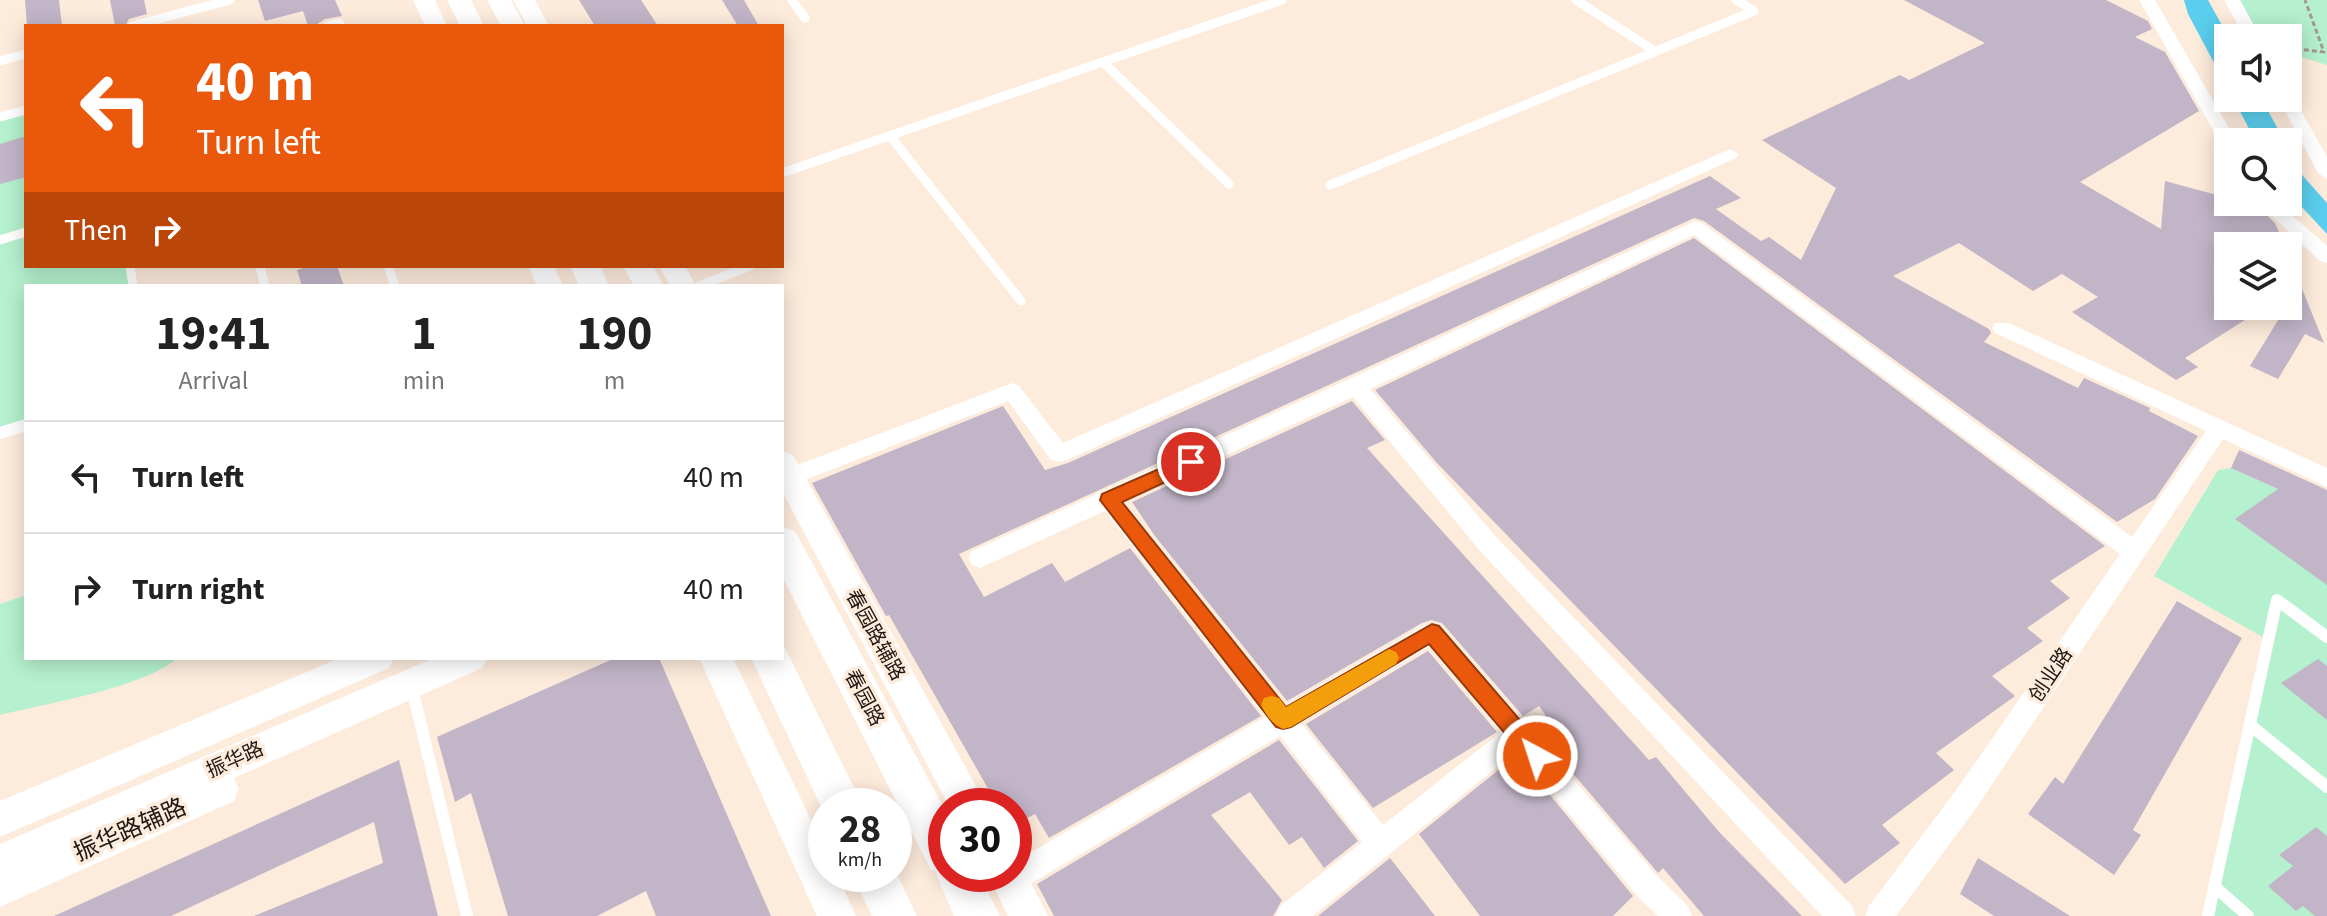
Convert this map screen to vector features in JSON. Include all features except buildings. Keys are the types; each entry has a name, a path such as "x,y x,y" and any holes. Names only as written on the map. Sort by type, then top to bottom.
{"main road":[{"path":"459,0 471,24"},
{"path":"499,0 512,24"},
{"name":"春园路","path":"784,545 928,821"},
{"path":"771,660 833,788"},
{"path":"883,892 895,916"}],"street":[{"path":"424,0 435,24"},
{"path":"524,0 537,24"},
{"path":"2147,0 2220,128"},
{"path":"2232,0 2245,24"},
{"path":"2294,112 2327,173"},
{"path":"784,474 1012,391 1059,454 1730,154"},
{"path":"2282,216 2327,257"},
{"path":"980,558 1356,387 1695,227 2135,552"},
{"path":"2002,328 2327,478"},
{"path":"1356,387 1488,544 1842,916"},
{"name":"创业路","path":"1879,916 1967,798 2218,430"},
{"name":"春园路辅路","path":"784,474 959,788"},
{"path":"1109,500 1381,844"},
{"path":"833,640 863,613"},
{"path":"1032,863 1432,633 1648,887 1678,916"},
{"path":"0,805 301,678 371,660"},
{"name":"振华路","path":"0,819 373,660"},
{"name":"振华路","path":"0,863 465,660"},
{"path":"717,660 837,916"},
{"name":"振华路辅路","path":"0,888 344,734 396,690"},
{"path":"1290,916 1519,734"},
{"path":"1016,892 1029,916"}],"lane":[{"path":"140,24 230,0"},
{"path":"792,0 805,18"},
{"path":"784,172 1282,0"},
{"path":"1576,0 1653,50"},
{"path":"1330,185 1754,11 1736,0"},
{"path":"0,61 24,55"},
{"path":"1103,62 1229,184"},
{"path":"0,117 24,111"},
{"path":"890,136 1021,301"},
{"path":"0,240 24,233"},
{"path":"705,284 751,268"},
{"path":"0,433 24,426"},
{"path":"2208,916 2277,600 2327,637"},
{"path":"396,690 467,916"},
{"path":"2250,725 2327,787"},
{"path":"2214,886 2248,916"}],"path":[{"path":"2302,50 2324,52 2305,0"}],"green space":[{"path":"2232,0 2327,0 2327,65 2302,57 2302,24 2245,24"},
{"path":"24,111 24,268 131,268 134,284 24,284 24,427 0,435 0,117"},
{"path":"2231,468 2327,511 2327,916 2208,916 2268,640 2154,576 2218,470"},
{"path":"24,596 24,660 174,660 143,678 119,686 0,715 0,604"}],"water":[{"path":"2184,0 2208,0 2221,24 2214,24 2214,63 2188,14"},
{"path":"2240,112 2269,112 2277,128 2249,128"},
{"path":"2302,174 2327,203 2327,234 2302,207"}],"slow traffic":[{"path":"1272,705 1283,720 1389,658"}],"route":[{"path":"1191,462 1109,500 1283,720 1432,633 1537,756"}]}
